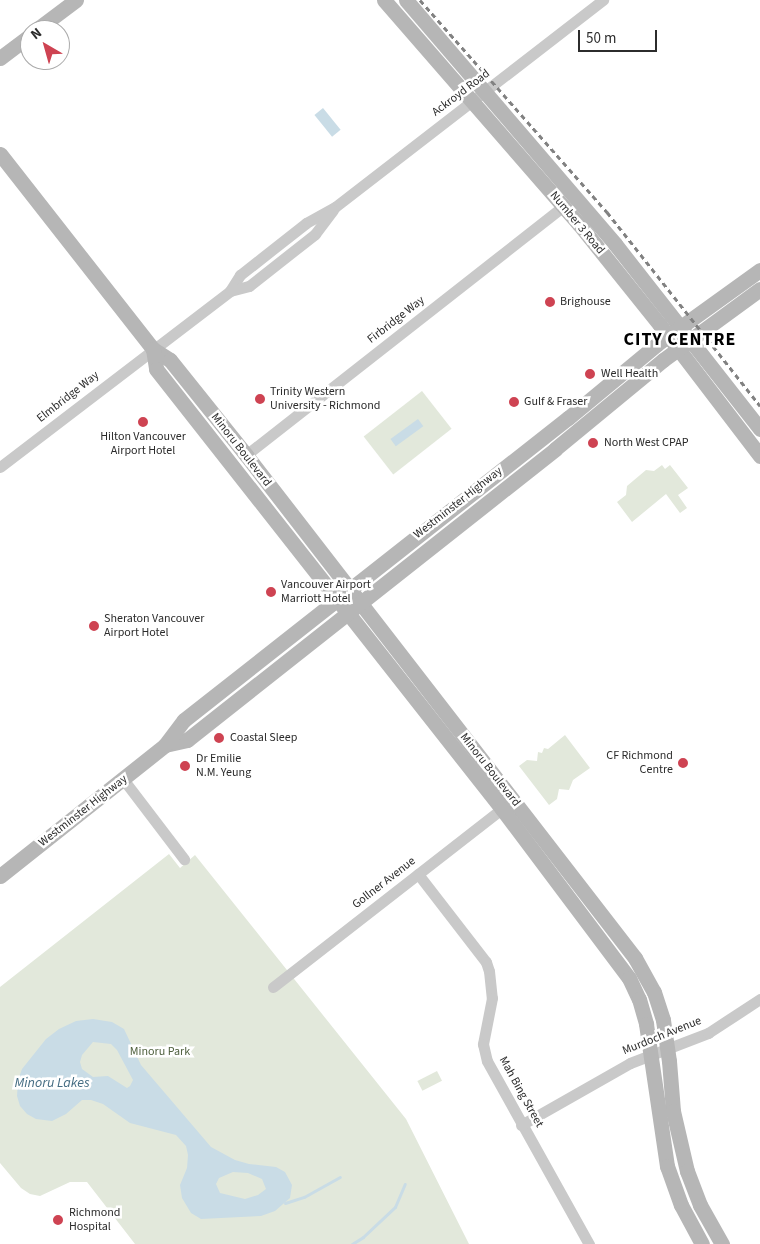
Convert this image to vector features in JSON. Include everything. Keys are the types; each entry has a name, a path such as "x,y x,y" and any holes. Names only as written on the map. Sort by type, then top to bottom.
{"main road":[{"path":"49,20 76,0"},
{"name":"Number 3 Road","path":"384,0 563,206 679,349 760,456"},
{"name":"Number 3 Road","path":"406,0 603,229 682,327 760,429"},
{"path":"0,58 20,43"},
{"name":"Minoru Boulevard","path":"0,154 153,349 170,360 350,589 507,805 629,978 639,999 646,1024 667,1166 681,1205 702,1244"},
{"name":"Westminster Highway","path":"0,876 165,745 184,720 668,336 760,270"},
{"name":"Westminster Highway","path":"165,745 187,740 679,349 760,290"},
{"name":"Minoru Boulevard","path":"153,349 156,368 347,613 635,958 654,992 663,1020 668,1049 673,1111 679,1145 700,1206 722,1244"}],"street":[{"name":"Ackroyd Road","path":"153,349 230,291 249,286 315,234 335,207 603,0"},
{"name":"Firbridge Way","path":"246,455 563,206"},
{"name":"Elmbridge Way","path":"0,467 153,349"},
{"path":"123,779 184,858"},
{"name":"Gollner Avenue","path":"272,987 507,805"},
{"name":"Mah Bing Street","path":"418,874 486,962 490,971 492,998 483,1044 487,1061 521,1125 546,1163 590,1244"},
{"name":"Murdoch Avenue","path":"521,1125 630,1063 708,1033 760,999"}],"green space":[{"path":"422,391 452,429 393,474 364,437"},
{"path":"662,465 665,469 670,465 688,488 678,495 687,508 680,513 666,494 632,522 617,502 626,495 627,486 646,470 654,471"},
{"path":"565,735 590,768 573,780 569,790 559,789 557,799 549,805 519,766 527,760 537,761 538,752 542,753 544,748 548,749"},
{"name":"Minoru Park","path":"169,854 180,868 195,855 406,1119 469,1244 135,1244 87,1182 70,1182 40,1196 30,1194 21,1188 0,1163 0,987"},
{"path":"437,1071 442,1081 422,1091 417,1081"}],"water":[{"path":"323,108 341,130 332,137 314,115"},
{"path":"418,419 423,426 396,446 390,439"},
{"name":"Minoru Lakes","path":"93,1019 112,1022 124,1029 141,1065 211,1147 235,1160 249,1164 276,1167 285,1172 292,1185 290,1198 275,1211 261,1216 201,1219 191,1213 182,1198 180,1185 187,1168 188,1155 186,1146 176,1135 130,1123 103,1104 91,1100 82,1100 66,1114 52,1121 36,1119 27,1114 20,1106 17,1096 18,1080 22,1069 46,1039 59,1029 76,1021","holes":["93,1042 111,1044 117,1050 133,1080 130,1086 127,1088 108,1076 93,1077 82,1069 80,1062 82,1055","233,1172 248,1173 262,1179 266,1189 258,1195 245,1199 220,1193 216,1184 219,1178"]}],"waterway":[{"path":"285,1203 304,1197 340,1177"},
{"path":"352,1244 363,1237 395,1207 405,1184"}],"railway":[{"path":"420,0 607,212 760,406"}],"place":[{"name":"Brighouse","path":"550,302"},
{"name":"Well Health","path":"590,374"},
{"name":"Trinity Western University - Richmond","path":"260,399"},
{"name":"Gulf & Fraser","path":"514,402"},
{"name":"Hilton Vancouver Airport Hotel","path":"143,422"},
{"name":"North West CPAP","path":"593,443"},
{"name":"Vancouver Airport Marriott Hotel","path":"271,592"},
{"name":"Sheraton Vancouver Airport Hotel","path":"94,626"},
{"name":"Coastal Sleep","path":"219,738"},
{"name":"CF Richmond Centre","path":"683,763"},
{"name":"Dr Emilie N.M. Yeung","path":"185,766"},
{"name":"Richmond Hospital","path":"58,1220"}],"district":[{"name":"CITY CENTRE","path":"680,340"}]}
